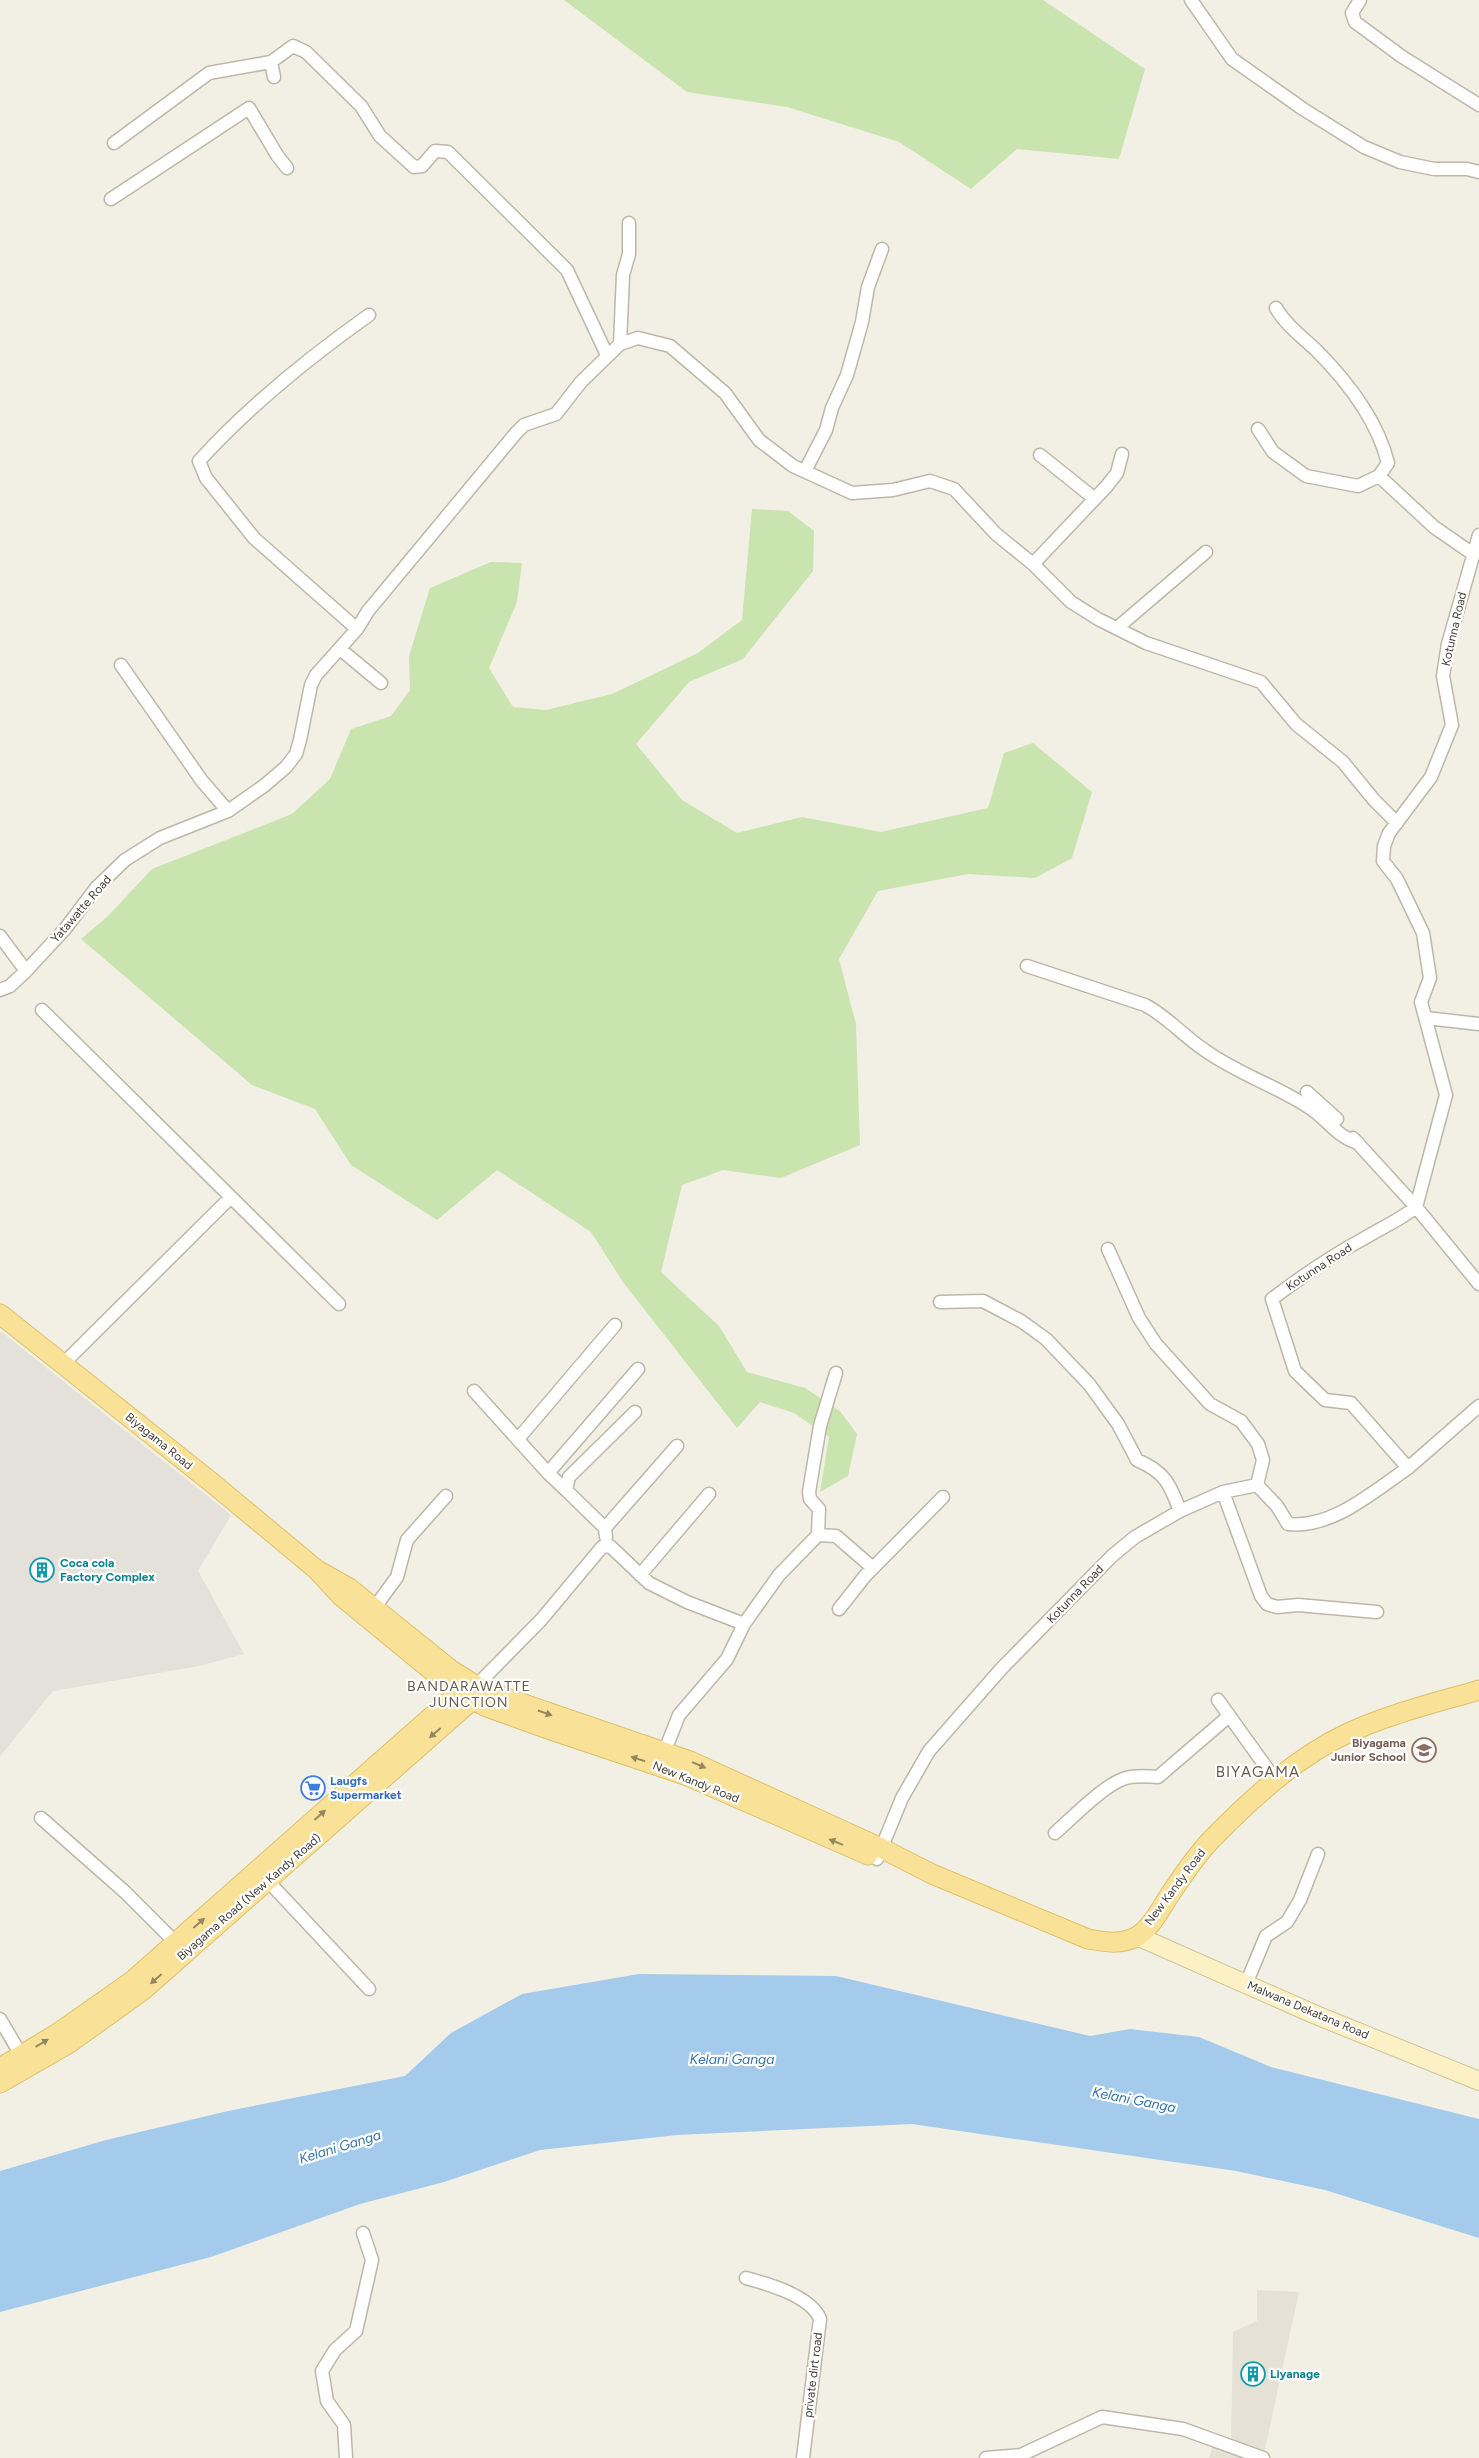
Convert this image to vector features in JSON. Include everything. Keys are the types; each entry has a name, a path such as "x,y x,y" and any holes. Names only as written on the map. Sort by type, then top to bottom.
{"main road":[{"name":"Biyagama Road","path":"0,1314 317,1570 342,1597 472,1691"},
{"name":"Biyagama Road","path":"317,1570 349,1588 375,1607 472,1691"},
{"name":"New Kandy Road","path":"472,1691 662,1759 715,1788 815,1834 879,1853 1088,1939 1110,1944 1137,1936 1154,1918 1192,1862 1209,1843 1276,1780 1329,1742 1391,1716 1479,1690"},
{"name":"Biyagama Road (New Kandy Road)","path":"0,2068 25,2061 119,2009 263,1876 472,1691"},
{"name":"Biyagama Road (New Kandy Road)","path":"0,2083 25,2061 109,1999 176,1943 263,1876"},
{"name":"Malwana Dekatana Road","path":"1137,1936 1246,1984 1479,2081"}],"street":[{"path":"1191,0 1232,59 1303,109 1364,147 1400,162 1434,169 1467,169 1479,172"},
{"path":"1360,0 1352,13 1355,22 1401,56 1479,106"},
{"path":"114,143 209,73 271,62 293,46 306,52 361,106 380,136 414,167 422,166 435,151 448,152 567,270 607,355"},
{"path":"271,62 274,77"},
{"path":"111,199 249,108 277,155 288,168"},
{"path":"629,223 628,254 623,275 620,344 638,338 670,346 725,393 759,440 793,466 852,493 893,490 930,481 954,489 996,534 1033,564 1071,602 1146,644 1261,682 1296,724 1343,762 1374,800 1397,823"},
{"path":"804,471 826,430 832,408 847,375 862,322 868,287 882,249"},
{"path":"1258,430 1273,452 1306,476 1358,486 1379,476 1388,463 1382,438 1355,394 1318,352 1281,317 1276,308"},
{"path":"358,629 254,538 206,478 199,461 223,435 281,380 369,315"},
{"name":"Yatawatte Road","path":"0,990 10,986 26,971 65,929 96,888 126,860 160,838 228,811 265,785 286,766 296,754 311,684 316,675 358,629 368,611 516,433 524,425 556,414 581,382 620,344"},
{"path":"1033,564 1118,472 1122,454"},
{"path":"1040,455 1095,499"},
{"path":"1379,476 1434,527 1473,554"},
{"name":"Kotunna Road","path":"1408,1468 1351,1403 1325,1400 1295,1371 1272,1299 1299,1278 1362,1239 1407,1215 1416,1207 1446,1095 1421,1002 1430,978 1423,933 1397,878 1383,861 1386,840 1431,777 1452,725 1443,676 1448,644 1479,535"},
{"path":"1117,628 1206,552"},
{"path":"340,649 381,683"},
{"path":"121,665 202,781 228,811"},
{"path":"0,936 26,971"},
{"path":"1027,966 1152,1009 1206,1052 1306,1106 1324,1117 1346,1140 1358,1143"},
{"path":"42,1010 339,1304"},
{"path":"1426,1018 1479,1024"},
{"path":"1307,1092 1329,1110 1416,1207 1479,1284"},
{"path":"63,1364 232,1197"},
{"path":"1108,1249 1139,1318 1156,1344 1210,1404 1241,1421 1258,1444 1263,1460 1257,1485 1264,1490 1288,1524 1299,1526 1326,1518 1348,1508 1408,1468 1479,1406"},
{"path":"940,1302 983,1300 1021,1321 1046,1339 1089,1384 1118,1424 1137,1460 1152,1466 1164,1476 1173,1490 1180,1511"},
{"path":"518,1439 615,1325"},
{"path":"548,1474 638,1369"},
{"path":"662,1759 679,1715 727,1659 744,1624 779,1575 818,1535 819,1509 810,1499 809,1492 816,1444 836,1373"},
{"path":"474,1391 548,1474 605,1528 607,1546"},
{"path":"566,1490 569,1477 635,1412"},
{"path":"605,1528 677,1446"},
{"name":"Kotunna Road","path":"879,1853 915,1772 929,1751 959,1715 1112,1556 1135,1537 1180,1511 1223,1492 1257,1485"},
{"path":"1223,1492 1261,1596 1267,1604 1277,1608 1298,1605 1377,1612"},
{"path":"640,1575 709,1494"},
{"path":"375,1607 397,1577 407,1540 446,1496"},
{"path":"839,1608 873,1568 943,1497"},
{"path":"818,1535 836,1536 873,1568"},
{"path":"472,1691 541,1620 602,1547 610,1546 649,1583 687,1602 744,1624"},
{"path":"1218,1700 1276,1780"},
{"path":"1054,1833 1099,1794 1123,1779 1144,1776 1158,1777 1230,1716"},
{"path":"42,1818 125,1892 176,1943"},
{"path":"1246,1984 1266,1936 1287,1922 1300,1900 1318,1854"},
{"path":"263,1876 369,1989"},
{"path":"0,2019 25,2061"},
{"path":"346,2458 344,2425 327,2401 322,2372 335,2350 356,2331 372,2260 363,2233"},
{"name":"private dirt road","path":"746,2278 767,2284 807,2302 817,2311 820,2319 803,2458"},
{"path":"986,2458 1021,2455 1102,2417 1182,2429 1263,2458"}],"shaded area":[{"path":"0,1331 231,1515 198,1571 244,1654 199,1666 53,1691 0,1756"},
{"path":"1257,2290 1299,2292 1263,2458 1209,2458 1213,2445 1231,2446 1233,2332 1257,2321"}],"green space":[{"path":"564,0 1043,0 1145,69 1119,159 1017,149 971,189 899,142 787,107 687,92"},
{"path":"752,509 788,511 814,531 813,571 743,659 689,682 636,744 682,800 737,833 802,817 881,832 988,808 1004,753 1033,743 1092,792 1072,858 1035,878 968,874 878,891 839,959 856,1024 860,1145 781,1178 723,1170 682,1185 661,1272 719,1326 747,1372 805,1388 840,1411 857,1434 848,1476 820,1492 829,1437 794,1413 760,1402 737,1428 623,1282 591,1232 497,1170 437,1220 351,1165 315,1109 252,1085 81,939 108,916 152,869 292,814 330,779 351,729 391,716 410,690 409,656 430,588 491,562 522,563 517,602 489,668 513,707 546,710 612,694 698,653 742,620"}],"water":[{"name":"Kelani Ganga","path":"639,1974 836,1976 1090,2036 1130,2029 1199,2037 1271,2067 1479,2119 1479,2238 1325,2190 1236,2171 912,2124 677,2135 540,2150 444,2182 360,2204 211,2257 0,2312 0,2171 106,2140 228,2111 405,2076 451,2033 522,1994"}],"place":[{"name":"Coca cola Factory Complex","path":"42,1570"},
{"name":"Biyagama Junior School","path":"1424,1750"},
{"name":"Laugfs Supermarket","path":"313,1788"},
{"name":"Liyanage","path":"1253,2374"}],"district":[{"name":"BANDARAWATTE JUNCTION","path":"469,1694"},
{"name":"BIYAGAMA","path":"1258,1772"}]}
